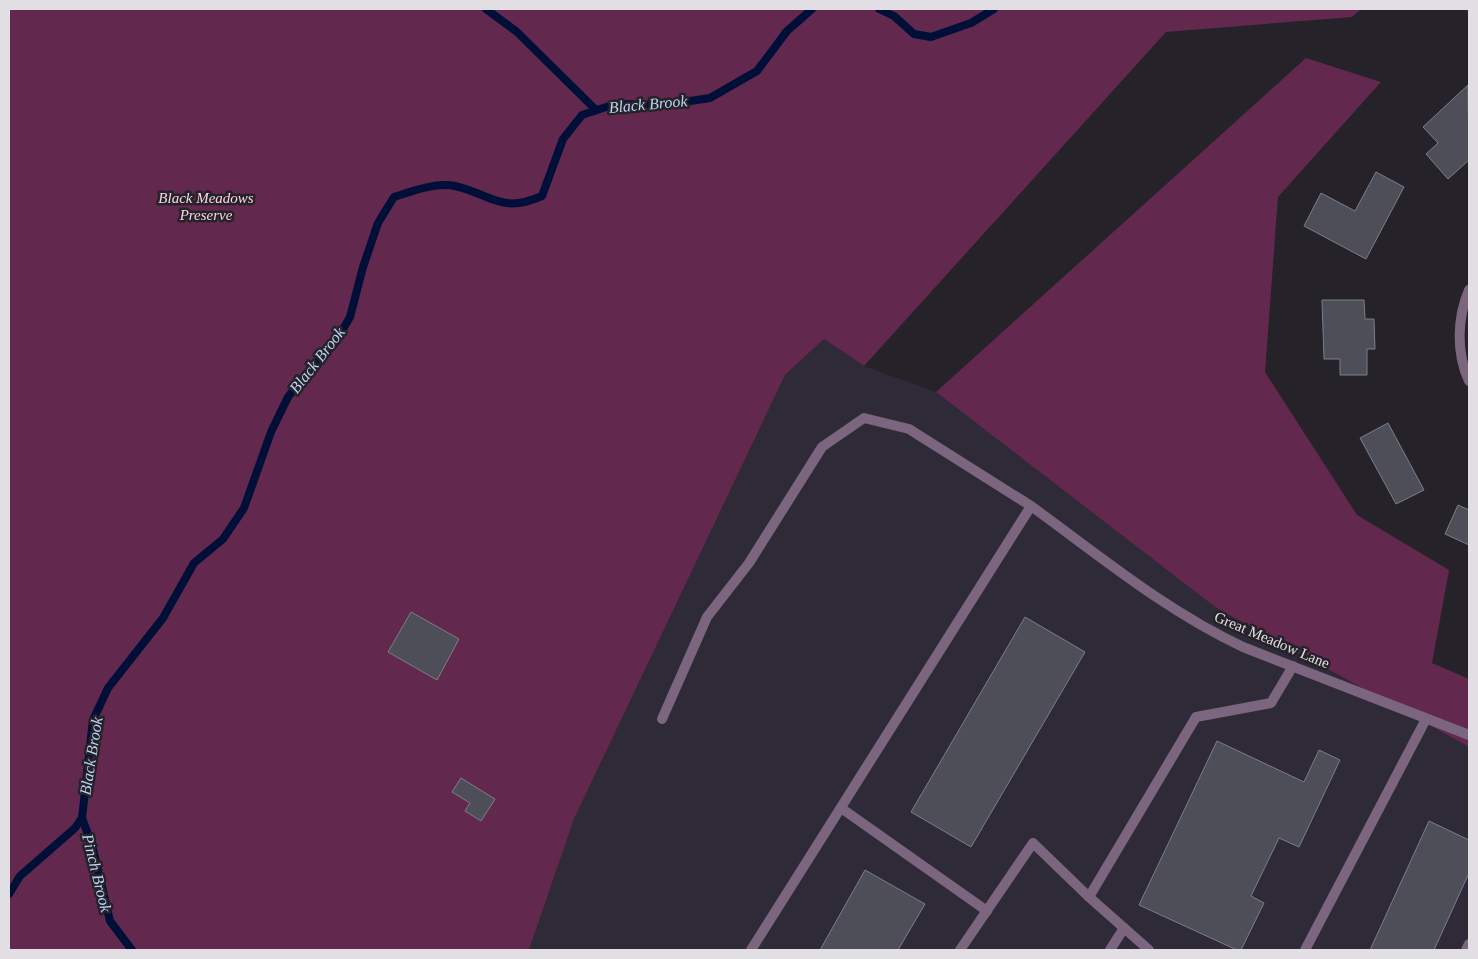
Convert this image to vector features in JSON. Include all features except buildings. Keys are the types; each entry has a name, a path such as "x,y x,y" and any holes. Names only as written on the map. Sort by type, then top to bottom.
{"street":[{"path":"1469,290 1464,301 1460,329 1460,351 1469,381"},
{"name":"Great Meadow Lane","path":"662,719 707,617 749,563 822,447 864,418 909,429 1031,506 1171,608 1212,632 1243,647 1469,735"},
{"path":"751,950 1031,506"},
{"path":"1088,897 1196,718 1271,703 1293,666"},
{"path":"1305,950 1426,719"},
{"path":"841,808 987,911"},
{"path":"960,950 1033,843 1088,897 1149,950"},
{"path":"1110,950 1124,928"},
{"path":"1466,950 1469,944"}],"shaded area":[{"path":"824,339 864,366 936,392 1215,607 1469,747 1469,950 529,950 574,819 785,375"}],"green space":[{"name":"Black Meadows Preserve","path":"9,9 1361,9 1352,17 1166,32 864,366 824,339 785,375 574,819 529,950 9,950"},
{"path":"1306,58 1381,82 1278,197 1265,372 1357,515 1449,570 1432,663 1469,679 1469,747 1215,607 936,392"}],"waterway":[{"path":"486,9 517,32 596,110"},
{"name":"Black Brook","path":"9,894 20,876 75,828 82,818 93,720 108,688 163,618 194,563 223,539 244,508 271,432 288,397 306,374 335,343 350,317 363,267 378,223 394,197 440,185 455,186 506,203 528,201 542,196 563,139 582,115 615,104 664,105 710,98 757,71 787,31 812,9"},
{"name":"Black Brook","path":"879,9 894,16 914,34 931,37 971,23 994,9"},
{"name":"Pinch Brook","path":"82,818 92,845 110,921 132,950"}]}
